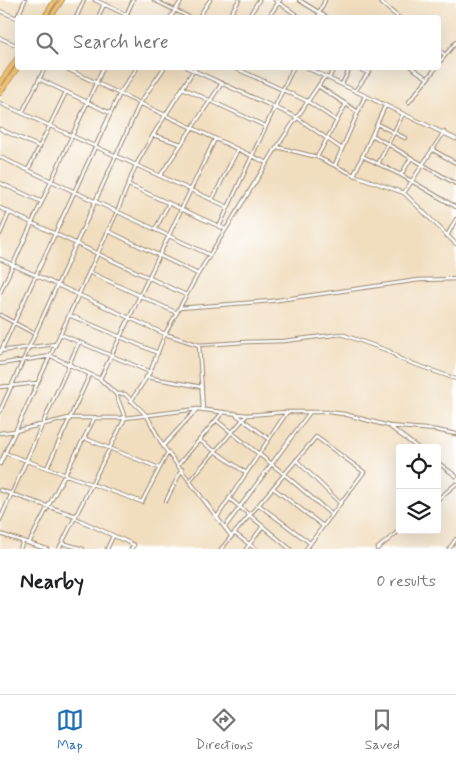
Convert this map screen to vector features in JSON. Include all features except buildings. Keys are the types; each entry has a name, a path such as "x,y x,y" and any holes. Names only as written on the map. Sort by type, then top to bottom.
{"main road":[{"path":"46,15 55,0"},
{"path":"52,15 62,0"},
{"path":"0,83 15,62"},
{"path":"0,93 16,70"}],"street":[{"path":"18,15 25,0"},
{"path":"77,15 84,0"},
{"path":"95,0 124,15"},
{"path":"126,15 133,0"},
{"path":"154,0 185,15"},
{"path":"172,15 182,0"},
{"path":"200,15 210,0"},
{"path":"230,15 240,0"},
{"path":"250,15 260,0"},
{"path":"275,0 296,15"},
{"path":"299,0 323,15"},
{"path":"319,13 325,0"},
{"path":"378,0 396,15"},
{"path":"270,15 279,1"},
{"path":"99,15 104,4"},
{"path":"0,11 15,17"},
{"path":"0,38 15,45"},
{"path":"441,61 456,42"},
{"path":"441,51 446,55"},
{"path":"22,114 44,70"},
{"path":"69,70 267,163"},
{"path":"0,293 101,70"},
{"path":"0,351 110,113 120,93 136,70"},
{"path":"0,411 140,103 163,70"},
{"path":"0,464 98,254 136,165 193,70"},
{"path":"196,70 296,117 342,150"},
{"path":"238,70 307,101 337,121"},
{"path":"219,227 292,70"},
{"path":"312,70 456,138"},
{"path":"329,78 333,70"},
{"path":"342,84 349,70"},
{"path":"361,70 368,73"},
{"path":"355,91 370,70"},
{"path":"415,70 427,78"},
{"path":"409,102 434,70"},
{"path":"131,401 150,372 166,334 198,274 296,117 325,76"},
{"path":"39,80 110,113"},
{"path":"160,176 222,83"},
{"path":"318,86 358,112"},
{"path":"183,88 265,126"},
{"path":"28,170 66,92"},
{"path":"334,166 366,96"},
{"path":"0,103 228,207"},
{"path":"317,158 346,104"},
{"path":"354,175 385,106"},
{"path":"378,164 402,114"},
{"path":"377,124 405,138"},
{"path":"0,129 40,147"},
{"path":"404,193 444,132"},
{"path":"153,135 181,144"},
{"path":"372,135 456,184"},
{"path":"100,378 215,138"},
{"path":"277,147 317,158 354,175 404,193 456,244"},
{"path":"212,200 238,149"},
{"path":"433,150 456,163"},
{"path":"362,156 456,208"},
{"path":"0,157 210,255"},
{"path":"401,176 411,158"},
{"path":"0,183 42,202"},
{"path":"129,185 226,230"},
{"path":"155,230 169,203"},
{"path":"0,208 186,295"},
{"path":"0,234 10,213"},
{"path":"447,236 456,219"},
{"path":"108,231 198,274"},
{"path":"0,259 166,334 199,345 284,341 341,334 389,351 400,359 456,380"},
{"path":"89,272 177,313"},
{"path":"179,308 271,301 420,280 456,279"},
{"path":"0,315 35,334"},
{"path":"69,315 158,353"},
{"path":"60,334 150,372"},
{"path":"0,520 79,342"},
{"path":"0,351 56,344"},
{"path":"199,345 203,410"},
{"path":"0,364 51,356 70,364 100,378 116,394 125,418 59,549"},
{"path":"47,468 90,374"},
{"path":"146,377 202,387"},
{"path":"0,387 37,382"},
{"path":"116,394 125,394 147,416 163,446 231,536"},
{"path":"0,433 70,418 125,418 198,409 247,415 287,412 344,414 389,426 436,430 456,434"},
{"path":"163,446 198,409"},
{"path":"178,465 223,412"},
{"path":"233,412 269,439"},
{"path":"217,517 287,412"},
{"path":"225,527 310,412"},
{"path":"190,480 247,415"},
{"path":"28,543 95,417"},
{"path":"216,420 332,515"},
{"path":"389,426 413,444"},
{"path":"220,549 316,437 364,472 306,549"},
{"path":"84,438 159,469"},
{"path":"199,440 246,473"},
{"path":"5,453 142,502 168,452"},
{"path":"296,460 340,503"},
{"path":"441,465 456,476"},
{"path":"166,501 182,470"},
{"path":"441,497 456,484"},
{"path":"273,488 323,526"},
{"path":"0,490 75,517 134,545 131,549"},
{"path":"230,498 290,549"},
{"path":"259,505 310,544"},
{"path":"246,549 263,526"},
{"path":"234,532 256,549"},
{"path":"377,549 396,533"},
{"path":"0,534 47,549"},
{"path":"107,549 113,536"},
{"path":"449,549 456,539"},
{"path":"20,549 23,542"},
{"path":"62,544 83,549"}]}
